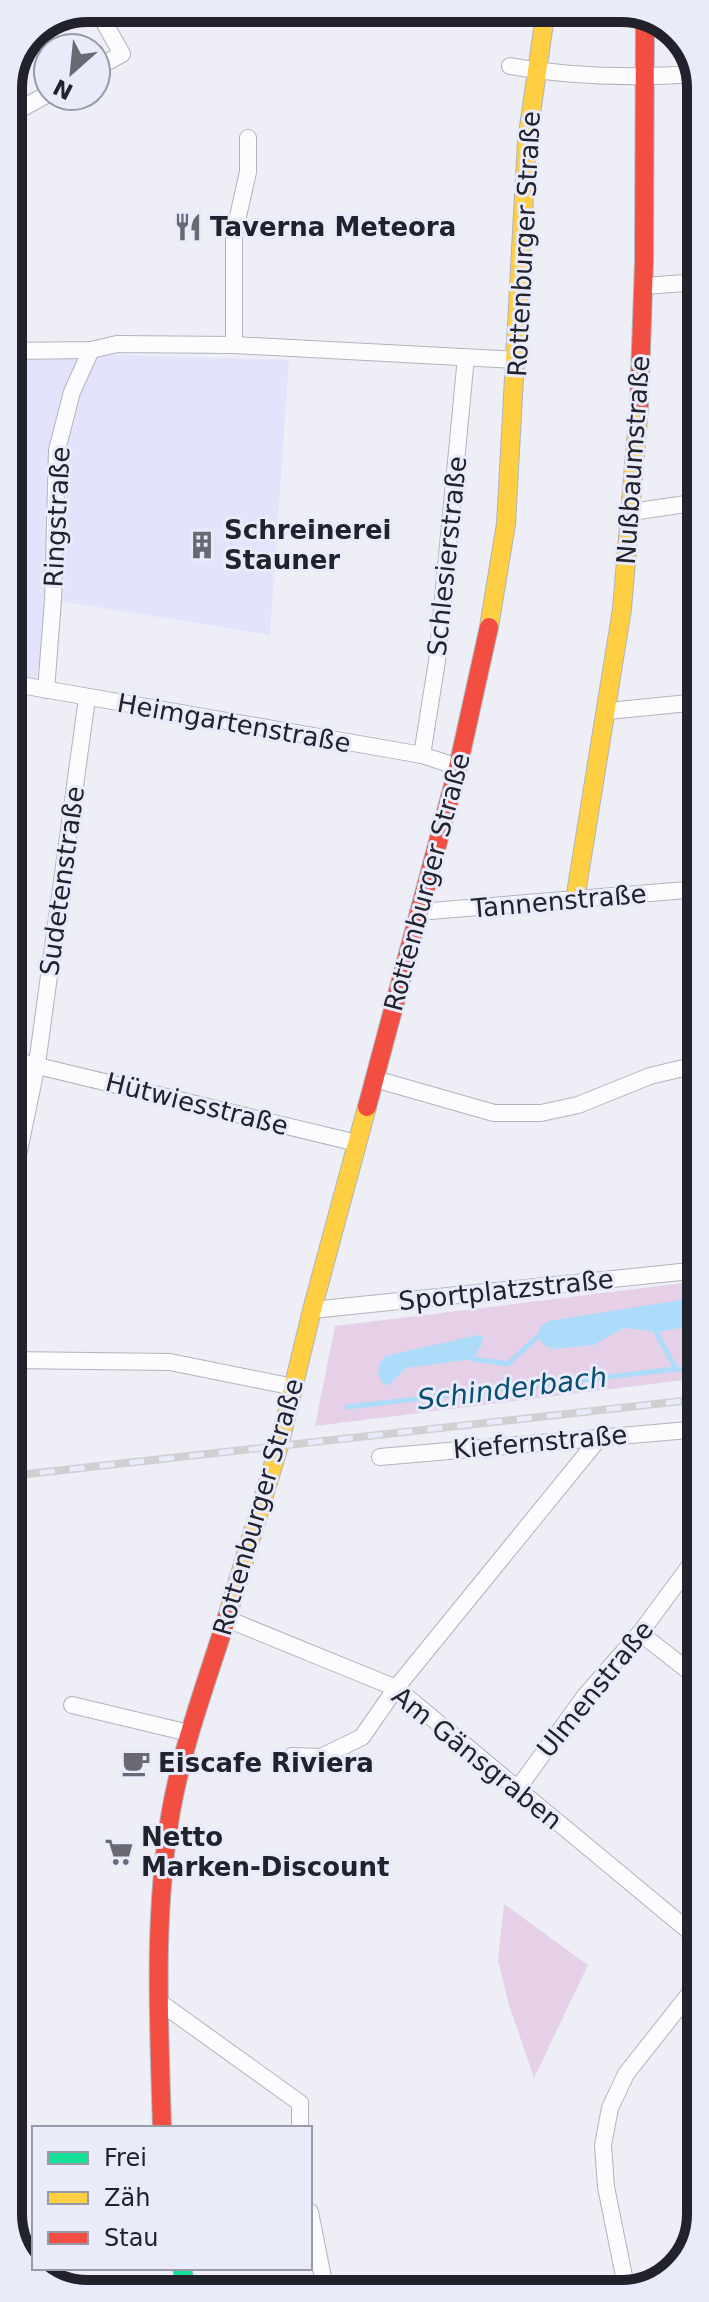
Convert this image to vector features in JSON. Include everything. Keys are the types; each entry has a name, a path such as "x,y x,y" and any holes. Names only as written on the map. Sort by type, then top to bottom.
{"street":[{"name":"Rottenburger Straße","path":"162,2126 157,1946 171,1812 189,1733 273,1466 458,767 490,621 506,524 526,155 544,22"},
{"name":"Nußbaumstraße","path":"575,900 608,711 632,512 644,286 645,27"},
{"path":"112,36 122,54 112,59"},
{"path":"510,66 536,71 645,77 685,75"},
{"path":"234,345 234,234 248,172 248,138"},
{"path":"644,286 687,283"},
{"path":"22,351 91,350 117,344 234,345 517,360"},
{"name":"Ringstraße","path":"46,690 53,600 57,450 72,392 91,350"},
{"name":"Schlesierstraße","path":"422,755 437,661 466,357"},
{"path":"632,512 687,504"},
{"name":"Heimgartenstraße","path":"22,685 422,755 458,767"},
{"name":"Sudetenstraße","path":"37,1064 87,698"},
{"path":"608,711 687,703"},
{"name":"Tannenstraße","path":"418,912 687,890"},
{"name":"Hütwiesstraße","path":"22,1061 357,1143"},
{"path":"22,1136 37,1064"},
{"path":"375,1079 494,1113 541,1113 578,1105 650,1076 687,1067"},
{"name":"Sportplatzstraße","path":"312,1310 687,1271"},
{"path":"22,1360 170,1362 294,1387"},
{"name":"Kiefernstraße","path":"380,1457 687,1430"},
{"path":"292,1756 321,1757 362,1737 396,1688 601,1436"},
{"name":"Ulmenstraße","path":"518,1788 585,1696 640,1633 687,1570"},
{"name":"Am Gänsgraben","path":"227,1619 396,1688 687,1929"},
{"path":"640,1633 687,1670"},
{"path":"72,1705 189,1733"},
{"path":"625,2279 606,2187 603,2145 610,2108 626,2074 687,1997"},
{"path":"158,2001 300,2103 300,2126"},
{"path":"312,2222 323,2280"}],"shaded area":[{"path":"22,354 289,360 270,635 54,600 35,681 22,678"},
{"path":"687,1283 687,1380 315,1426 335,1326"},
{"path":"504,1904 588,1965 534,2078 509,2005 498,1960"}],"water":[{"path":"687,1299 687,1327 656,1332 624,1328 594,1345 553,1349 544,1345 537,1337 540,1327 548,1321"},
{"path":"483,1336 482,1344 473,1359 406,1368 390,1384 384,1385 378,1375 385,1356"}],"waterway":[{"path":"656,1332 676,1369 687,1370"},
{"path":"473,1359 508,1364 537,1337"},
{"name":"Schinderbach","path":"347,1407 676,1369"}],"railway":[{"path":"22,1475 687,1400"}],"traffic: fast":[{"path":"182,2270 184,2280"}],"traffic: slow":[{"path":"489,627 506,524 527,141 544,22"},
{"path":"575,900 622,609 639,406"},
{"path":"227,1617 279,1446 367,1107"}],"traffic: jam":[{"path":"639,406 644,263 645,27"},
{"path":"367,1107 458,767 489,627"},
{"path":"162,2126 159,1929 165,1850 182,1761 227,1617"}],"place":[{"name":"Taverna Meteora","path":"188,227"},
{"name":"Schreinerei Stauner","path":"202,545"},
{"name":"Eiscafe Riviera","path":"136,1763"},
{"name":"Netto Marken-Discount","path":"119,1852"}]}
